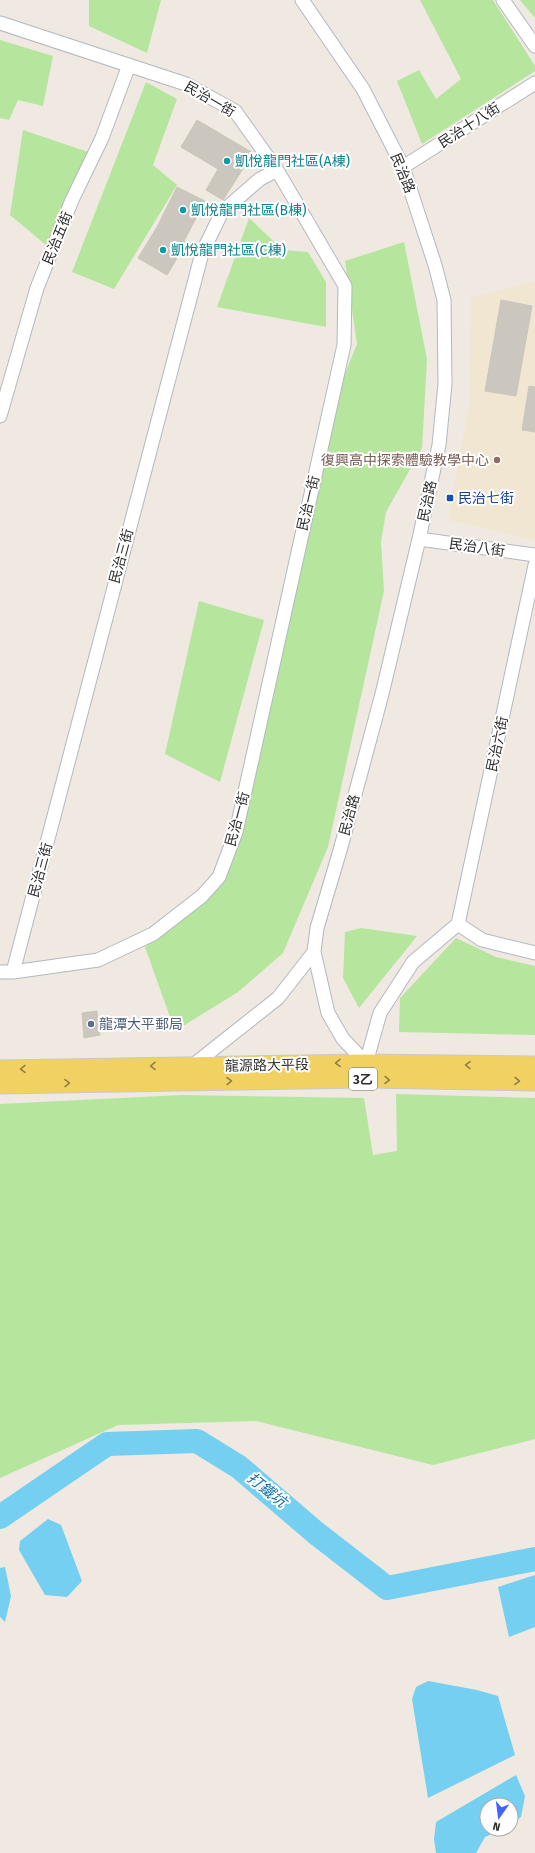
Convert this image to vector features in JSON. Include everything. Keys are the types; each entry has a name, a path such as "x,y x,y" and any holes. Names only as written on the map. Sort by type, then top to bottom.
{"main road":[{"name":"龍源路大平段","path":"0,1069 191,1073 367,1071 535,1066"},
{"name":"龍源路大平段","path":"367,1071 535,1082"},
{"name":"龍源路大平段","path":"0,1084 191,1073"}],"street":[{"name":"民治路","path":"302,0 363,89 403,167 435,265 444,300 445,384 439,444 419,539 382,694 341,847 317,928 314,952"},
{"path":"503,0 535,46"},
{"name":"民治一街","path":"0,23 186,84 235,111 277,170 345,286 344,345 236,832 219,877 202,896 153,934 98,960 7,972"},
{"name":"民治五街","path":"0,416 37,288 72,200 102,138 129,65"},
{"name":"民治十八街","path":"403,167 535,83"},
{"name":"民治三街","path":"7,972 202,253 222,212 260,179 277,170"},
{"name":"民治八街","path":"419,539 535,555"},
{"name":"民治六街","path":"458,924 535,565"},
{"path":"367,1071 380,1013 413,962 458,924 482,940 535,953"},
{"path":"314,952 328,1013 343,1039 367,1071"},
{"path":"191,1073 278,998 314,952"}],"shaded area":[{"name":"復興高中探索體驗教學中心","path":"535,281 535,540 448,520 470,400 471,298"}],"green space":[{"path":"89,0 161,0 147,53 89,26"},
{"path":"420,0 493,0 535,66 535,71 422,144 397,81 419,70 436,99 461,79"},
{"path":"520,0 535,0 535,18"},
{"path":"0,40 53,56 43,106 18,100 9,120 0,118"},
{"path":"146,82 177,99 153,165 177,185 114,289 72,272"},
{"path":"23,130 88,152 46,245 10,215"},
{"path":"249,218 283,250 308,252 326,282 326,327 217,307"},
{"path":"404,242 427,359 422,448 386,512 381,542 384,591 328,847 283,953 238,992 175,1031 145,947 214,888 261,732 312,520 342,381 357,344 345,261"},
{"path":"199,601 264,620 220,782 165,754"},
{"path":"361,928 417,936 359,1008 343,978 345,932"},
{"path":"456,938 496,957 535,966 535,1035 399,1032 400,998"},
{"path":"396,1094 535,1098 535,1439 433,1465 256,1421 118,1425 0,1478 0,1104 182,1095 364,1098 373,1155 397,1151"}],"water":[{"path":"48,1519 61,1525 82,1581 67,1597 45,1595 19,1550 20,1541"},
{"path":"5,1567 11,1596 5,1622 0,1617 0,1568"},
{"path":"535,1575 535,1627 509,1637 498,1587"},
{"path":"428,1681 477,1690 498,1696 515,1755 428,1798 412,1699 416,1687"},
{"path":"516,1775 525,1796 521,1817 519,1818 519,1797 479,1797 479,1837 485,1837 476,1853 436,1853 434,1839 436,1822"}],"building":[{"name":"凱悅龍門社區(A棟)","path":"197,120 253,153 223,200 206,190 218,169 181,147"},
{"path":"177,187 205,201 184,241 187,242 167,275 138,258 157,227"},
{"path":"501,300 532,306 516,396 485,391"},
{"path":"529,386 535,387 535,432 522,430"},
{"path":"97,1011 100,1035 84,1038 82,1013"}],"waterway":[{"name":"打鐵坑","path":"0,1517 107,1444 197,1441 239,1467 316,1533 387,1588 535,1559"}],"place":[{"name":"凱悅龍門社區(A棟)","path":"227,161"},
{"name":"凱悅龍門社區(B棟)","path":"183,210"},
{"name":"凱悅龍門社區(C棟)","path":"163,250"},
{"name":"復興高中探索體驗教學中心","path":"497,460"},
{"name":"民治七街","path":"450,498"},
{"name":"龍潭大平郵局","path":"91,1024"}]}
